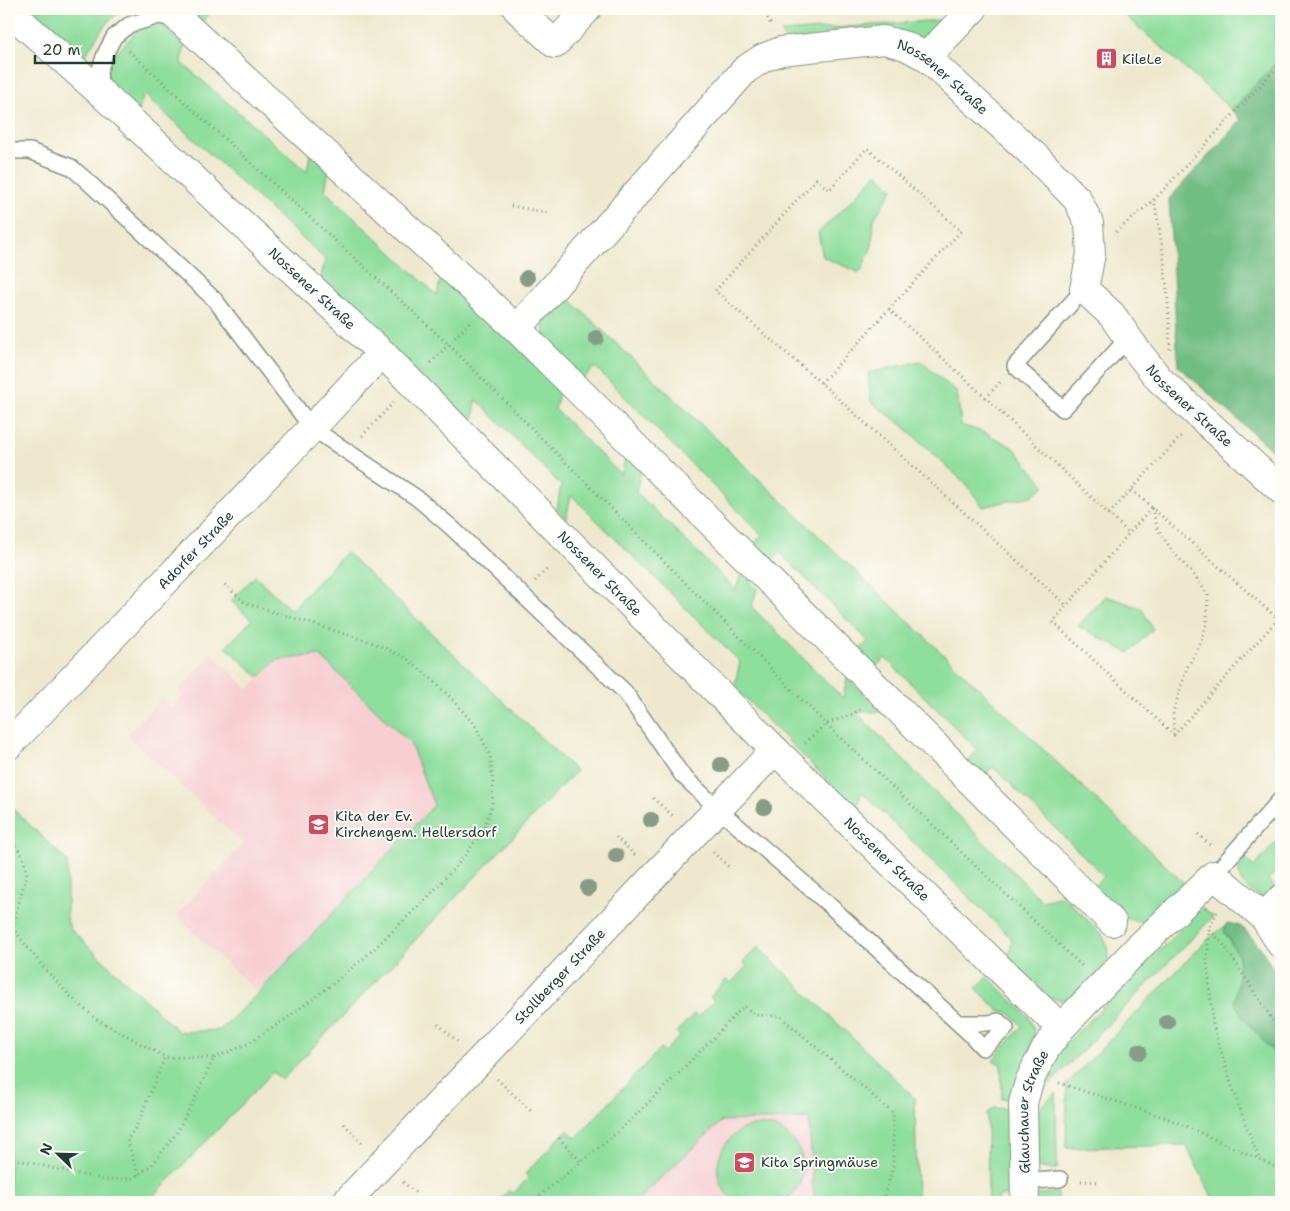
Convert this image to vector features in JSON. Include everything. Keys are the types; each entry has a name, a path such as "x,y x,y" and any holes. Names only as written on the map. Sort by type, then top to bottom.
{"street":[{"path":"517,9 555,44 587,9"},
{"path":"926,57 973,9"},
{"name":"Nossener Straße","path":"9,11 101,93 382,353 780,755 1061,1028"},
{"path":"176,15 517,329 1138,948"},
{"name":"Nossener Straße","path":"517,329 745,70 763,58 781,51 884,40 906,46 926,57 1037,158 1077,199 1089,223 1091,254 1084,289 1112,315 1160,380 1281,490"},
{"name":"Adorfer Straße","path":"9,745 382,353"},
{"name":"Stollberger Straße","path":"346,1202 718,809 780,755"},
{"path":"1061,1028 1138,948 1214,874 1273,908 1281,944"},
{"name":"Glauchauer Straße","path":"1025,1192 1023,1103 1036,1067 1046,1048 1061,1028"}],"lane":[{"path":"101,93 99,72 104,54 114,37 129,25 159,16 176,15"},
{"path":"9,151 30,151 71,167 85,179 215,300 312,428 417,498 451,527 625,692 682,775 718,809 827,903 958,1023"},
{"path":"1084,289 1015,366 1063,409 1128,338"},
{"path":"1214,874 1281,799"},
{"path":"1025,1192 1060,1179"}],"path":[{"path":"114,37 449,345 826,724 1089,973"},
{"path":"1091,254 1154,200 1281,63"},
{"path":"821,383 961,231 867,148 829,190 816,179 715,291 821,383 1067,606"},
{"path":"1154,200 1164,253 1170,335 1170,354 1160,380"},
{"path":"511,206 550,213"},
{"path":"347,452 489,302"},
{"path":"889,309 1129,533"},
{"path":"1110,514 1199,416"},
{"path":"1132,490 1278,619 1174,735"},
{"path":"1152,508 1053,622 1174,735"},
{"path":"1152,508 1157,528 1171,549 1208,595 1207,623 1199,647 1187,668 1173,712 1174,735"},
{"path":"12,929 50,975 96,1019 165,1058 214,1058 247,1044 284,1020 334,983 374,949 429,896 464,857 484,829 492,805 494,783 490,755 475,725 433,680 406,658 374,643 245,603 224,584"},
{"path":"780,755 826,724 855,713 880,690"},
{"path":"9,838 23,856 27,874 9,936"},
{"path":"1218,912 1209,929 1207,959 1213,1025 1237,1102 1259,1159"},
{"path":"1209,929 1224,945 1281,1034"},
{"path":"532,1202 619,1131 744,1006 756,1015 780,1016 893,1113 893,1166 883,1202"},
{"path":"138,1175 127,1140 137,1125 165,1058"},
{"path":"9,1158 106,1180 133,1178 152,1165 176,1134 214,1058"},
{"path":"1059,1083 1167,1118 1280,1169"},
{"path":"559,1138 582,1162"}],"shaded area":[{"path":"796,9 864,9 803,15"},
{"name":"Kita der Ev. Kirchengem. Hellersdorf","path":"212,654 248,689 277,660 319,655 410,743 435,805 258,993 181,921 178,914 243,844 127,735 161,698 172,708 183,696 178,691"},
{"name":"Kita Springmäuse","path":"809,1119 814,1202 635,1202 722,1121"}],"green space":[{"path":"30,9 127,9 106,24 82,59 50,33"},
{"path":"187,9 214,9 202,22"},
{"path":"1118,9 1281,9 1281,57 1232,110"},
{"path":"941,20 942,31 922,44 786,42 781,32"},
{"path":"154,24 171,30 185,42 182,63 307,172 310,152 329,169 325,191 437,295 441,275 560,388 555,409 621,475 626,456 641,470 636,492 736,590 741,572 757,588 752,607 843,698 847,678 882,712 856,712 1042,901 1063,896 1101,933 1107,945 1108,960 1080,994 1068,999 1059,1000 1039,995 1008,963 1012,939 862,792 856,809 734,687 740,662 571,495 566,519 557,509 561,485 476,399 473,425 320,282 325,259 144,94 138,114 119,97 109,81 107,72 110,61 137,32 144,27"},
{"path":"1281,57 1281,448 1274,452 1178,366 1169,199 1241,120 1232,110"},
{"path":"877,173 893,189 874,219 872,246 860,273 823,257 818,233"},
{"path":"563,293 1188,887 1150,921 1139,922 1123,918 1093,888 1104,876 993,767 981,778 966,763 978,750 885,658 874,669 857,652 868,641 780,553 768,564 751,547 762,535 595,367 583,379 562,360 549,344 543,327 545,319"},
{"path":"920,361 957,392 961,425 986,433 1014,448 1045,486 1031,496 983,507 965,483 902,425 871,402 868,373"},
{"path":"346,552 576,771 282,1080 273,1072 148,1202 9,1202 9,805 67,862 67,919 70,929 179,1032 220,1030 258,993 434,805 410,743 319,655 277,660 259,677 226,647 252,620 231,601 255,576 291,610"},
{"path":"1106,596 1141,608 1153,629 1129,653 1078,626"},
{"path":"1281,837 1281,866 1268,880 1280,892 1261,897 1246,887 1240,880 1239,872 1243,857 1254,867"},
{"path":"1202,908 1213,917 1037,1097 1041,1082 1060,1050"},
{"path":"1227,923 1238,925 1244,929 1260,947 1281,982 1281,1061 1244,1019 1234,1001 1238,983 1239,957 1224,931"},
{"path":"1226,925 1281,997 1281,1202 1215,1202 1186,1145 1066,1148 1067,1084 1206,941"},
{"path":"758,947 915,1098 917,1199 906,1199 906,1202 814,1202 809,1119 722,1121 635,1202 498,1202 509,1190 513,1194 529,1177 525,1174 567,1130 576,1138 660,1049 664,1052 680,1036 676,1032 694,1014 698,1017 714,1001 710,997 727,979 731,983 747,966 743,962"},
{"path":"988,977 1028,1016 1035,1036 1015,1099 1002,1099 1001,1065 993,1060 1022,1026 1009,1013 999,1011 976,988"},
{"path":"1056,1093 1057,1169 1036,1168 1035,1112"},
{"path":"994,1108 1014,1109 1015,1195 998,1196 998,1202 988,1202 987,1113"},
{"path":"761,1125 774,1127 786,1134 796,1144 802,1157 803,1172 799,1185 790,1197 783,1202 737,1202 727,1194 721,1185 718,1176 719,1157 723,1148 736,1133 747,1127"},
{"path":"1058,1193 1058,1202 1036,1202 1036,1194"}],"place":[{"name":"KileLe","path":"1106,59"},
{"name":"Kita der Ev. Kirchengem. Hellersdorf","path":"319,824"},
{"name":"Kita Springmäuse","path":"745,1162"}]}
